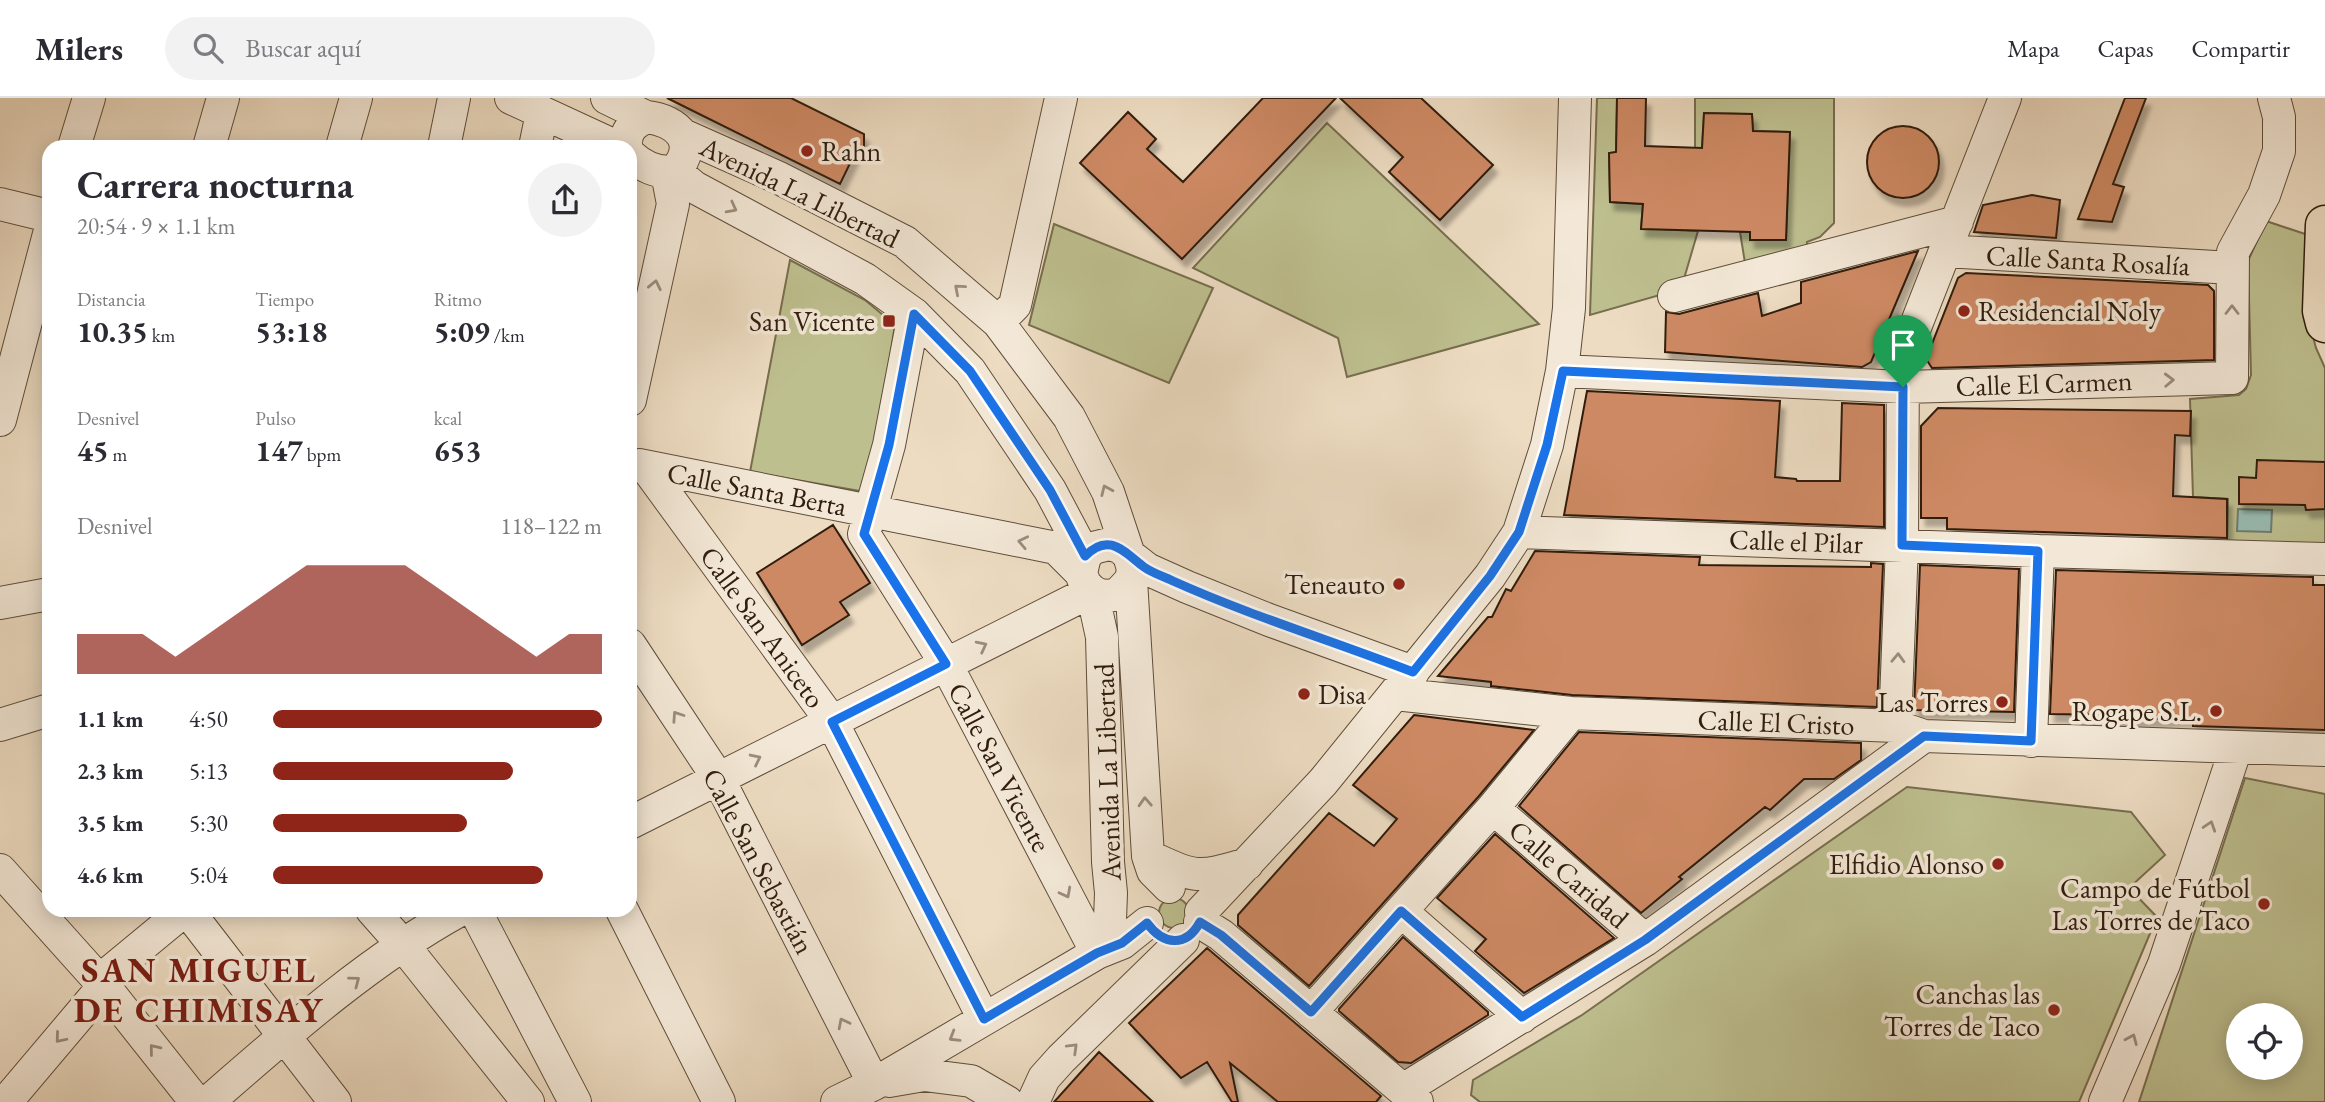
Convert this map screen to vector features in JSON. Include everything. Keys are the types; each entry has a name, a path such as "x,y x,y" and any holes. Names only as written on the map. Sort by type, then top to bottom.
{"highway":[{"path":"2325,225 2322,311 2325,323"}],"street":[{"path":"76,140 89,98"},
{"path":"211,140 223,98"},
{"path":"344,140 356,98"},
{"path":"445,140 454,98"},
{"path":"510,98 602,140"},
{"path":"607,98 646,117"},
{"path":"998,322 1015,305 1061,98"},
{"path":"1033,1102 1044,1078 1189,911 1248,864 1323,782 1490,576 1519,532 1547,445 1563,371 1569,308 1575,98"},
{"path":"866,1093 984,1019 1097,953 1122,943 1147,919 1150,902 1158,892 1221,935 1410,1096 1522,1017 1645,940 1910,731 1902,545 1903,358 2005,98"},
{"path":"2232,268 2233,252 2264,195 2279,151 2279,117 2274,98"},
{"path":"536,140 542,113"},
{"path":"627,140 631,126 646,117"},
{"name":"Avenida La Libertad","path":"646,117 666,121 683,135 777,177 905,242 998,322 1069,417 1108,492 1130,567 1148,856 1153,871 1189,911"},
{"path":"637,368 673,204 671,172 685,156 683,135"},
{"name":"Avenida La Libertad","path":"637,162 671,172 865,279 914,314 970,371 1050,490 1086,573 1102,637 1111,893 1110,920 1097,953"},
{"path":"0,204 42,214"},
{"path":"1674,296 1957,222"},
{"name":"Calle Santa Rosalía","path":"1945,251 2232,268"},
{"path":"0,420 42,261"},
{"name":"Calle El Carmen","path":"1563,371 1903,387 2232,378 2232,268"},
{"name":"Calle San Vicente","path":"914,314 889,445 864,534 946,664 1097,953"},
{"name":"Calle Santa Berta","path":"638,465 1056,548 1086,573"},
{"name":"Calle San Aniceto","path":"638,465 671,498 832,722 984,1019"},
{"path":"671,498 681,483 698,478"},
{"name":"Calle el Pilar","path":"1519,532 2325,559"},
{"path":"637,819 946,664 1086,573 1093,548 1109,544 1120,547 1130,567 1118,594 1108,596 1099,595 1086,573"},
{"path":"2031,741 2038,551"},
{"name":"Calle El Cristo","path":"1130,567 1147,569 1269,620 1404,683 1571,713 1910,731 2031,741 2325,750"},
{"path":"0,603 42,595"},
{"name":"Calle San Sebastián","path":"637,656 718,778 866,1093"},
{"path":"1311,1012 1493,808 1571,713"},
{"path":"0,725 42,719"},
{"path":"2105,1102 2164,964 2236,748"},
{"name":"Calle Caridad","path":"1493,808 1645,940"},
{"path":"1148,856 1187,874 1207,876 1248,864"},
{"path":"1108,862 1155,934 1168,941 1189,911"},
{"path":"0,870 101,984 196,1102"},
{"path":"1401,911 1522,1017"},
{"path":"6,1102 101,984 177,917"},
{"path":"194,917 335,1102"},
{"path":"378,917 403,944 528,1102"},
{"path":"208,1102 283,1037 403,944 448,917"},
{"path":"479,917 575,1102"},
{"path":"626,917 719,1102"},
{"path":"837,1102 924,1075 971,1081 1007,1102"}],"green space":[{"path":"1597,98 1617,98 1616,152 1609,153 1610,202 1643,204 1641,228 1698,231 1681,289 1590,315"},
{"path":"1695,98 1834,98 1834,223 1820,237 1807,242 1807,251 1746,269 1740,232 1750,232 1750,240 1786,240 1790,132 1753,131 1752,114 1704,113 1702,148 1695,148"},
{"path":"1327,123 1539,324 1347,377 1338,338 1193,268"},
{"path":"2266,221 2311,236 2307,314 2316,348 2325,368 2325,544 2227,547 2228,499 2193,497 2190,399 2239,395 2246,389 2251,375 2248,261"},
{"path":"1054,224 1213,288 1169,383 1029,325"},
{"path":"790,260 865,300 895,325 870,486 860,491 750,472"},
{"name":"Campo de Fútbol Las Torres de Taco","path":"2245,778 2325,794 2325,1102 2139,1102"},
{"path":"1907,787 2131,812 2165,855 2129,888 2157,917 2079,1102 1480,1102 1471,1095 1473,1080 1582,1015"},
{"path":"1174,898 1180,899 1188,907 1188,919 1180,927 1174,928 1168,927 1160,919 1159,913 1160,907 1168,899"}],"water":[{"path":"2238,509 2272,510 2271,532 2237,531"}],"building":[{"path":"667,98 791,98 864,134 864,147 856,151 840,184"},
{"path":"1263,98 1336,98 1182,259 1080,163 1128,112 1156,139 1147,149 1183,182"},
{"path":"1340,98 1421,98 1493,165 1440,220 1389,172 1403,157"},
{"path":"1617,98 1646,98 1645,146 1702,148 1704,113 1752,114 1753,131 1790,132 1786,240 1750,240 1750,232 1641,229 1643,204 1610,202 1609,153 1616,152"},
{"path":"2125,98 2146,98 2113,184 2124,187 2112,222 2078,219"},
{"path":"1903,126 1923,132 1933,142 1939,162 1933,182 1923,192 1903,198 1883,192 1873,182 1867,162 1873,142 1883,132"},
{"path":"2032,195 2060,200 2056,238 1974,232 1983,205"},
{"path":"1918,251 1871,362 1862,367 1665,352 1666,312 1679,314 1758,293 1762,316 1801,303 1801,282"},
{"path":"1966,273 2208,285 2214,291 2214,360 1932,368 1926,359 1958,278"},
{"path":"1587,391 1780,401 1775,477 1797,481 1840,481 1842,403 1884,405 1884,527 1564,515"},
{"path":"1938,408 2191,411 2190,436 2175,435 2173,496 2227,499 2227,538 1947,529 1947,518 1921,518 1921,426"},
{"path":"2257,460 2325,462 2325,509 2306,510 2305,505 2239,504 2239,477 2256,478"},
{"path":"833,525 870,583 840,602 849,615 802,645 757,573"},
{"path":"1535,551 1700,557 1699,565 1871,567 1871,563 1883,564 1877,707 1572,695 1491,686 1491,682 1438,676 1488,617 1492,617 1506,589 1511,591"},
{"path":"1920,565 2019,569 2014,712 1914,710"},
{"path":"2056,570 2313,577 2313,585 2325,585 2325,730 2193,726 2193,718 2109,720 2108,715 2050,714"},
{"path":"1414,715 1534,730 1479,796 1309,986 1238,925 1238,915 1329,813 1374,846 1397,819 1353,785"},
{"path":"1579,732 1861,743 1861,760 1834,779 1804,779 1770,810 1765,807 1679,877 1682,879 1641,913 1519,806"},
{"path":"1495,834 1614,938 1524,993 1475,951 1486,939 1437,898"},
{"path":"1403,937 1488,1012 1488,1015 1411,1063 1398,1062 1339,1011"},
{"path":"1207,948 1381,1096 1376,1102 1278,1102 1230,1063 1238,1102 1232,1102 1207,1062 1181,1078 1129,1023"},
{"path":"1099,1052 1153,1102 1054,1102"}],"place":[{"name":"Rahn","path":"807,151"},
{"name":"Residencial Noly","path":"1964,311"},
{"name":"San Vicente","path":"889,321"},
{"name":"Teneauto","path":"1399,584"},
{"name":"Disa","path":"1304,694"},
{"name":"Las Torres","path":"2002,702"},
{"name":"Rogape S.L.","path":"2216,711"},
{"name":"Elfidio Alonso","path":"1998,864"},
{"name":"Campo de Fútbol Las Torres de Taco","path":"2264,904"},
{"name":"Canchas las Torres de Taco","path":"2054,1010"}],"district":[{"name":"SAN MIGUEL DE CHIMISAY","path":"199,990"}],"route":[{"path":"914,314 970,371 1050,490 1085,556 1093,548 1109,544 1120,547 1147,569 1187,587 1413,672 1490,576 1519,532 1547,445 1563,371 1903,387 1902,545 2038,551 2031,741 1924,736 1645,940 1522,1017 1401,911 1311,1012 1221,935 1200,922 1194,933 1183,940 1168,941 1155,934 1147,923 1122,943 1097,953 984,1019 832,722 946,664 864,534 889,445 914,314"}]}
